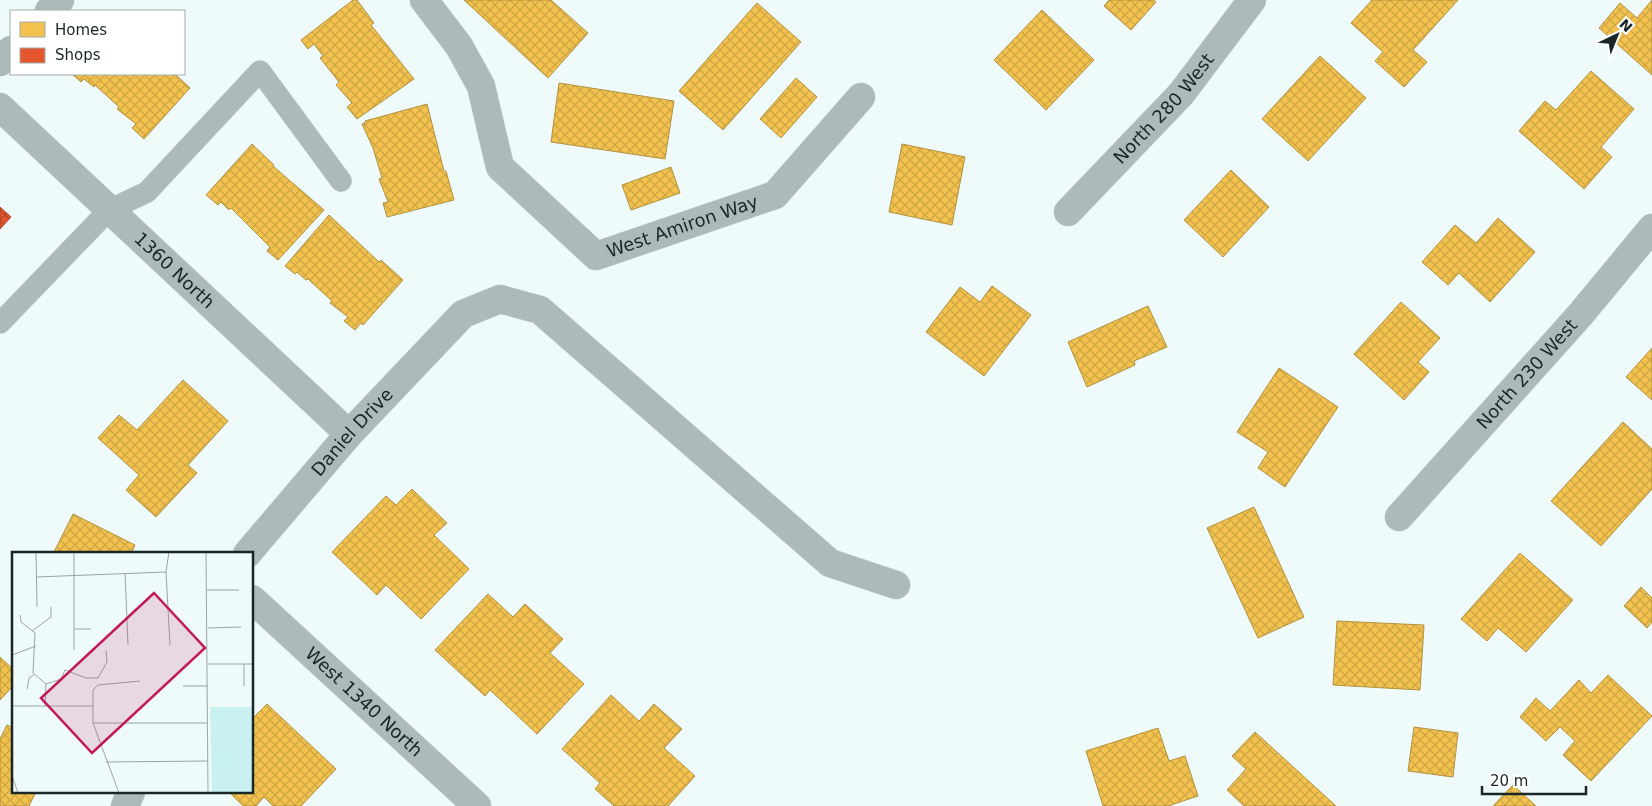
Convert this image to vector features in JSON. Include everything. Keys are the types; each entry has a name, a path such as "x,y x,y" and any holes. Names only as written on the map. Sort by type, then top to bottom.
{"street":[{"path":"50,10 60,0"},
{"name":"West Amiron Way","path":"424,0 459,46 481,86 500,168 596,256 775,195 862,97"},
{"name":"North 280 West","path":"1068,212 1181,94 1252,0"},
{"path":"0,62 10,51"},
{"name":"1360 North","path":"0,107 348,434"},
{"name":"North 230 West","path":"1399,517 1580,315 1652,228"},
{"name":"Daniel Drive","path":"249,552 348,434 463,314 500,299 540,310 830,563 896,585"},
{"name":"West 1340 North","path":"254,601 477,806"},
{"path":"125,806 130,794"}],"lane":[{"path":"0,323 110,210 147,192 260,71 341,182"}],"building: Homes":[{"path":"353,0 357,0 374,23 371,25 414,79 357,119 347,107 352,103 336,85 339,82 320,58 323,56 314,44 308,49 301,40"},
{"path":"464,0 551,0 588,33 548,78"},
{"path":"1109,0 1154,0 1156,2 1131,30 1104,6"},
{"path":"1372,0 1458,0 1413,50 1427,62 1404,87 1375,61 1383,52 1351,23"},
{"path":"1652,0 1652,75 1599,28 1620,3 1637,18"},
{"path":"757,3 801,42 723,130 679,91"},
{"path":"1042,10 1094,60 1046,110 994,60"},
{"path":"1320,56 1366,98 1308,161 1262,119"},
{"path":"1591,71 1634,109 1601,147 1612,157 1584,189 1519,131 1545,101 1556,110"},
{"path":"73,75 176,75 190,88 144,139 132,128 136,124 117,109 119,107 95,85 94,87 84,79 81,82"},
{"path":"796,78 817,97 781,138 760,119"},
{"path":"559,83 674,101 665,159 551,142"},
{"path":"427,104 444,171 446,171 454,200 387,217 383,203 388,202 379,179 382,178 373,148 362,124 365,121"},
{"path":"252,144 273,166 324,210 278,260 267,251 270,247 231,208 229,210 221,202 218,205 206,195"},
{"path":"902,144 965,157 952,225 889,212"},
{"path":"671,167 680,193 631,210 622,185"},
{"path":"1231,170 1269,207 1223,257 1184,220"},
{"path":"329,215 379,262 381,260 403,280 363,325 361,323 355,330 344,321 348,317 330,303 332,301 308,279 306,280 297,272 295,274 285,266"},
{"path":"1498,218 1535,252 1490,302 1459,273 1448,285 1422,262 1455,225 1476,243"},
{"path":"992,286 1031,315 984,376 926,332 960,287 980,302"},
{"path":"1401,302 1440,338 1418,362 1429,372 1404,400 1354,354"},
{"path":"1148,306 1167,347 1134,361 1135,365 1087,387 1068,342"},
{"path":"1652,348 1652,400 1626,377"},
{"path":"1279,368 1338,407 1285,487 1258,468 1268,452 1237,432"},
{"path":"183,380 228,421 188,465 197,473 156,517 126,490 139,475 98,438 119,415 137,430"},
{"path":"1623,422 1652,449 1652,489 1601,546 1551,501"},
{"path":"412,489 447,523 434,535 469,569 421,619 386,585 377,595 332,552 386,496 396,505"},
{"path":"1254,507 1304,617 1258,638 1207,528"},
{"path":"73,514 135,545 132,552 54,552"},
{"path":"1520,553 1573,600 1526,652 1498,628 1487,641 1461,619"},
{"path":"1641,587 1652,598 1652,622 1647,628 1624,606"},
{"path":"488,594 513,617 525,604 563,639 550,653 584,684 537,734 490,690 485,696 435,650"},
{"path":"1337,621 1424,625 1420,690 1333,685"},
{"path":"0,657 12,668 12,687 0,700"},
{"path":"1608,675 1652,716 1591,781 1563,755 1575,741 1560,727 1546,741 1520,717 1536,698 1550,711 1579,680 1591,693"},
{"path":"611,695 639,721 654,704 682,729 664,748 695,776 668,806 614,806 595,789 600,783 562,749"},
{"path":"267,704 336,769 301,806 273,806 264,797 256,806 243,806 231,794 254,794 254,717"},
{"path":"7,725 12,727 12,794 35,794 29,806 0,806 0,739"},
{"path":"1414,727 1458,733 1453,777 1408,771"},
{"path":"1158,728 1169,761 1185,756 1198,796 1168,806 1103,806 1086,751"},
{"path":"1255,732 1336,806 1244,806 1227,790 1246,769 1232,756"},
{"path":"1513,785 1536,806 1493,806"}],"building: Shops":[{"path":"0,207 11,217 0,229"}]}
